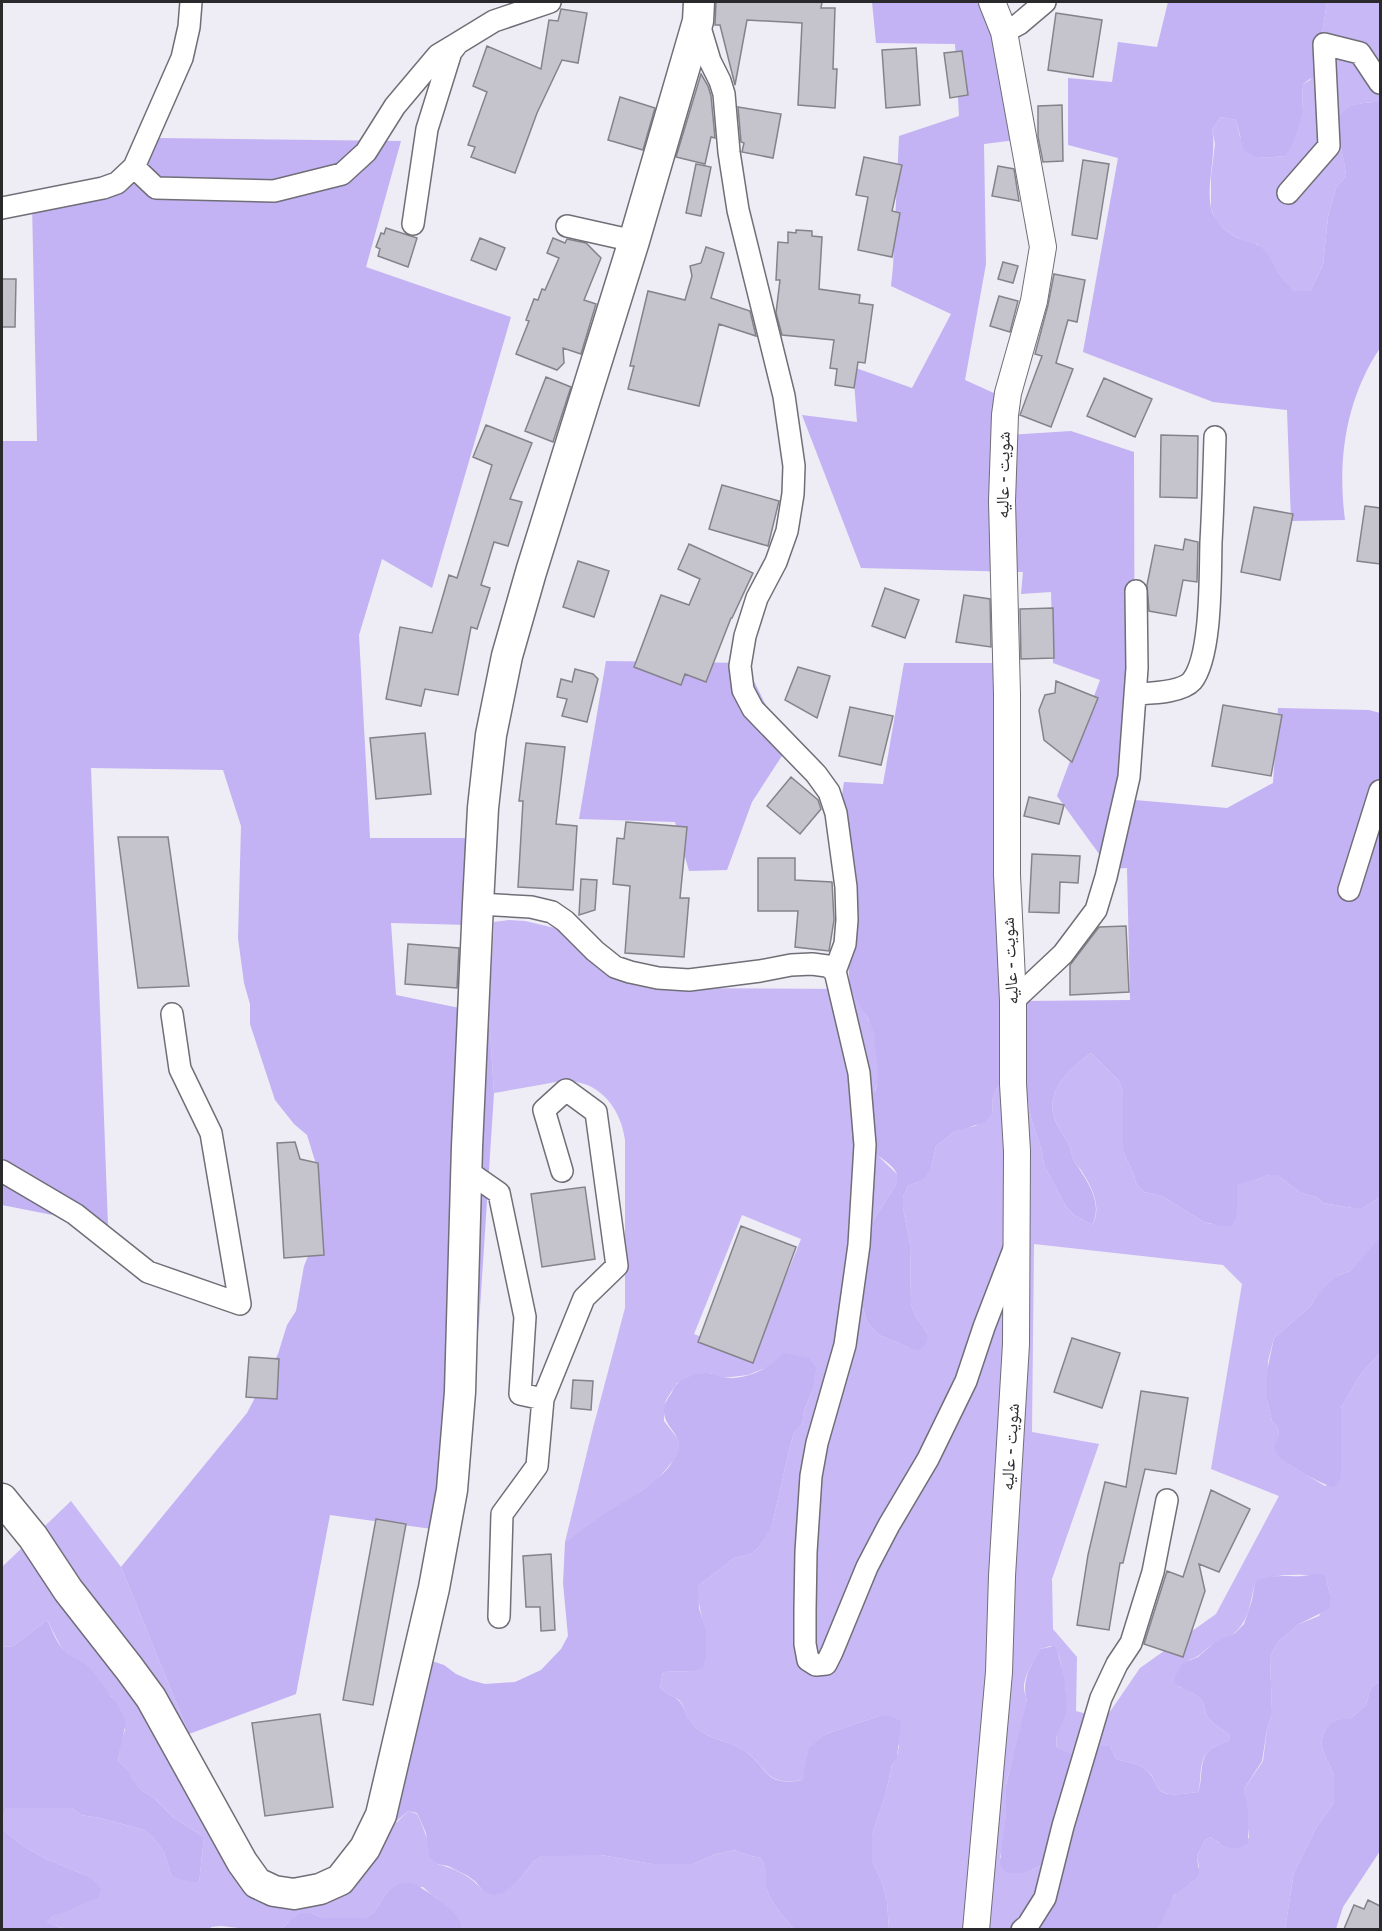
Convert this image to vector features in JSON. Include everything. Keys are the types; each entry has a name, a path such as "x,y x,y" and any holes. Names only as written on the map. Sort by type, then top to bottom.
{"main road":[{"path":"2,1499 33,1537 68,1590 151,1698 242,1862 257,1883 274,1891 294,1894 320,1888 340,1880 365,1848 381,1815 434,1588 452,1490 460,1392 466,1170 478,904 483,808 491,735 507,656 531,572 634,241 698,11"}],"street":[{"path":"2,208 103,188 117,183 134,167 182,58 189,27 191,2"},
{"path":"134,167 156,188 274,190 342,174 366,152 395,106 438,55 494,21 550,2"},
{"name":"شويت - عاليه","path":"976,1929 999,1672 1002,1576 1016,1344 1017,1151 1007,875 1007,694 1002,501 1004,435 1008,393 1034,301 1043,247 1004,32 992,2"},
{"path":"1004,32 1019,24 1044,2"},
{"path":"698,11 710,61 724,94 729,152 738,210 784,396 794,466 787,531 776,562 757,598 745,636 740,666 743,690 753,709 816,774 829,792 836,813 846,887 847,920 845,944 835,971 859,1074 865,1145 859,1245 853,1294 844,1345 817,1443 811,1476 806,1552 805,1644 808,1660 816,1665 826,1664 867,1566 928,1459 966,1381 987,1317 1017,1244"},
{"path":"413,224 427,129 451,52 458,43"},
{"path":"1288,193 1329,146 1324,44 1360,53 1380,83"},
{"path":"567,226 634,241"},
{"path":"1135,694 1175,690 1191,682 1204,649 1209,597 1215,436"},
{"path":"1013,1001 1063,954 1096,910 1106,877 1129,777 1137,668 1136,591"},
{"path":"1348,890 1380,791"},
{"path":"478,904 531,907 552,912 615,967 639,974 689,980 812,964 827,966 835,971"},
{"path":"2,1172 75,1214 148,1272 240,1304 211,1133 180,1069 172,1014"},
{"path":"499,1617 502,1514 537,1466 543,1399 584,1298 617,1266 596,1112 566,1090 544,1110 562,1171"},
{"path":"466,1170 499,1193 525,1317 520,1394 543,1399"},
{"path":"1022,1929 1028,1925 1046,1898 1063,1826 1101,1698 1117,1664 1131,1643 1150,1582 1167,1500"}],"shaded area":[{"path":"872,2 998,2 1016,140 984,144 986,264 965,380 996,394 993,436 1071,431 1134,452 1135,800 1227,808 1273,783 1278,708 1369,710 1380,713 1380,1197 1363,1208 1324,1203 1316,1197 1301,1193 1277,1175 1268,1175 1237,1184 1237,1214 1232,1226 1204,1222 1162,1196 1144,1192 1136,1183 1123,1151 1123,1093 1119,1081 1091,1053 1062,1080 1057,1088 1052,1107 1054,1117 1069,1145 1074,1161 1094,1197 1096,1211 1092,1225 1074,1215 1066,1207 1044,1165 1024,1083 1009,1066 993,1095 992,1114 985,1122 954,1132 936,1146 931,1168 925,1177 908,1186 903,1197 910,1244 911,1304 928,1335 926,1344 919,1350 879,1335 867,1322 860,1297 864,1235 897,1183 897,1174 883,1159 850,1138 876,1089 878,1071 874,1035 868,1018 850,989 838,822 844,782 883,784 904,663 1006,663 1025,1001 1130,1000 1127,868 1110,869 1057,796 1100,680 1053,663 1051,592 1021,594 1023,572 861,568 802,415 857,422 853,367 912,388 951,314 891,286 899,136 959,116 955,44 876,43"},
{"path":"1168,2 1327,2 1316,74 1302,85 1303,113 1286,156 1258,158 1244,151 1236,120 1221,117 1212,129 1210,198 1213,213 1228,232 1263,249 1294,291 1310,291 1323,265 1328,217 1336,188 1346,176 1339,135 1340,115 1347,108 1380,102 1380,348 1359,388 1347,430 1342,475 1345,520 1291,521 1287,410 1213,402 1083,352 1118,158 1068,145 1068,78 1112,82 1118,42 1157,47"},
{"path":"1327,2 1380,2 1380,102 1348,108 1341,115 1338,124 1346,176 1336,188 1328,217 1323,265 1310,291 1294,291 1257,244 1242,240 1216,222 1211,208 1211,176 1215,144 1212,129 1221,117 1236,120 1240,137 1258,158 1286,156 1303,113 1302,85 1310,80 1322,35"},
{"path":"159,138 401,141 366,267 511,317 432,588 382,559 359,635 370,838 470,838 471,925 391,923 396,995 489,1014 494,1093 479,1324 454,1532 330,1515 296,1694 189,1734 121,1567 247,1413 278,1354 287,1325 296,1311 304,1266 309,1254 316,1164 307,1135 294,1124 275,1100 250,1024 250,1004 244,983 238,938 241,826 223,770 91,768 108,1226 2,1205 2,441 37,441 32,203 100,190"},
{"path":"606,661 745,663 787,748 752,802 727,870 689,871 675,822 579,819"},
{"path":"525,921 555,928 670,988 850,989 870,1023 879,1061 874,1093 850,1138 875,1153 897,1174 897,1183 864,1235 860,1297 867,1322 879,1335 910,1348 928,1335 911,1304 910,1244 903,1197 908,1186 918,1182 931,1168 936,1146 954,1132 975,1126 992,1114 993,1095 1009,1065 1024,1083 1044,1165 1066,1207 1074,1215 1092,1225 1096,1204 1092,1190 1074,1161 1069,1145 1054,1117 1052,1107 1057,1088 1062,1080 1091,1053 1119,1081 1123,1093 1123,1151 1136,1183 1144,1192 1162,1196 1204,1222 1212,1224 1237,1214 1237,1183 1268,1175 1277,1175 1301,1193 1316,1197 1324,1203 1363,1208 1380,1197 1380,1239 1350,1271 1339,1275 1316,1297 1310,1307 1274,1338 1268,1361 1267,1400 1272,1421 1278,1428 1290,1465 1325,1486 1341,1479 1341,1408 1360,1375 1380,1353 1380,1681 1371,1687 1366,1705 1350,1719 1341,1719 1325,1730 1321,1741 1334,1775 1334,1803 1316,1828 1294,1872 1285,1929 1158,1929 1174,1896 1192,1882 1199,1867 1197,1856 1205,1840 1211,1837 1219,1843 1249,1838 1244,1789 1263,1761 1267,1729 1272,1714 1270,1656 1279,1641 1299,1624 1319,1616 1330,1594 1326,1578 1290,1575 1270,1577 1255,1583 1248,1610 1239,1629 1212,1645 1199,1656 1189,1660 1178,1686 1200,1698 1209,1719 1230,1735 1229,1740 1212,1749 1204,1757 1198,1792 1170,1794 1160,1791 1149,1773 1136,1764 1116,1759 1110,1746 1084,1757 1073,1756 1057,1748 1058,1731 1066,1703 1065,1687 1060,1660 1056,1652 1051,1646 1040,1649 1024,1683 1027,1707 1006,1784 1006,1813 1000,1857 1008,1873 1025,1873 1050,1864 1052,1902 1048,1913 1037,1929 889,1929 887,1902 882,1882 872,1861 872,1834 899,1746 879,1716 826,1734 807,1761 802,1780 780,1781 768,1775 741,1748 707,1735 695,1727 689,1721 679,1700 660,1687 663,1672 693,1671 702,1619 698,1586 734,1558 751,1554 758,1548 773,1521 790,1446 794,1433 802,1424 804,1411 812,1391 777,1360 768,1367 748,1375 723,1378 710,1373 677,1383 666,1400 664,1411 664,1421 678,1439 680,1448 674,1460 656,1481 565,1542 625,1308 625,1140 619,1118 608,1100 591,1087 581,1083 560,1081 494,1093 489,1014 494,922","holes":["742,1215 801,1239 753,1358 694,1334","1034,1244 1223,1265 1242,1284 1211,1469 1279,1496 1216,1614 1140,1668 1105,1719 1076,1711 1077,1657 1053,1629 1052,1579 1099,1444 1032,1432"]},
{"path":"1380,1238 1380,1353 1360,1375 1341,1408 1341,1479 1334,1487 1296,1469 1276,1452 1274,1447 1279,1436 1278,1428 1272,1421 1267,1400 1267,1371 1274,1338 1310,1307 1327,1285 1339,1275 1350,1271"},
{"path":"783,1353 809,1358 816,1368 802,1424 794,1433 790,1446 773,1521 758,1548 751,1554 734,1558 698,1586 699,1608 706,1632 706,1655 703,1668 693,1671 663,1672 660,1687 680,1702 689,1720 697,1729 741,1748 768,1775 780,1781 802,1780 809,1748 826,1734 879,1716 890,1716 901,1721 897,1757 892,1765 885,1797 872,1834 872,1861 882,1882 887,1902 889,1929 794,1929 769,1895 761,1858 734,1850 713,1855 693,1864 652,1864 601,1855 542,1856 533,1862 519,1880 503,1893 493,1895 483,1891 468,1876 448,1866 437,1864 429,1856 426,1833 417,1813 408,1811 391,1826 420,1657 444,1665 470,1680 485,1684 515,1682 541,1670 561,1649 568,1636 563,1583 565,1542 642,1491 660,1477 674,1460 679,1444 664,1412 665,1404 676,1385 685,1379 701,1374 709,1373 726,1378 750,1375 772,1364"},
{"path":"71,1501 121,1567 189,1734 218,1822 274,1882 317,1878 398,1821 408,1811 417,1814 437,1864 463,1874 483,1891 511,1886 519,1880 533,1862 542,1856 601,1855 652,1864 693,1864 713,1855 734,1850 761,1858 766,1871 769,1895 794,1929 462,1929 456,1916 423,1887 388,1891 374,1912 366,1918 324,1918 311,1913 288,1923 281,1929 221,1926 211,1927 211,1930 69,1929 45,1922 87,1901 90,1877 46,1859 23,1846 2,1829 6,1808 72,1808 81,1815 144,1830 153,1837 164,1852 171,1875 199,1883 204,1837 174,1818 131,1780 127,1769 118,1761 125,1730 112,1697 84,1664 63,1651 47,1620 12,1647 2,1646 2,1567"},
{"path":"1323,1574 1326,1578 1330,1605 1327,1610 1299,1624 1279,1641 1270,1656 1272,1714 1262,1761 1244,1789 1248,1812 1248,1843 1238,1848 1229,1848 1211,1837 1205,1840 1197,1856 1199,1873 1197,1878 1174,1895 1158,1929 1037,1929 1052,1903 1050,1864 1025,1873 1008,1873 1000,1863 1006,1813 1006,1785 1027,1701 1026,1681 1040,1649 1055,1646 1064,1678 1067,1705 1057,1734 1057,1748 1083,1759 1088,1758 1099,1746 1110,1746 1116,1759 1136,1764 1151,1775 1160,1791 1170,1794 1198,1792 1207,1753 1229,1740 1230,1735 1209,1719 1200,1698 1175,1683 1175,1677 1183,1663 1198,1657 1214,1643 1235,1633 1244,1624 1255,1582 1276,1576"},
{"path":"47,1620 62,1649 89,1668 123,1715 125,1724 118,1761 127,1769 132,1780 141,1790 154,1798 174,1818 204,1837 199,1883 171,1875 164,1852 153,1837 144,1830 81,1815 72,1808 6,1808 2,1821 2,1646 12,1647"},
{"path":"1380,1681 1380,1851 1343,1907 1336,1929 1285,1929 1294,1872 1316,1828 1334,1803 1334,1775 1321,1741 1325,1730 1332,1723 1341,1719 1350,1719 1366,1705 1371,1687"},
{"path":"2,1829 23,1846 46,1859 90,1877 101,1889 98,1898 51,1917 46,1922 69,1929 2,1929"},
{"path":"412,1883 455,1914 462,1929 281,1929 300,1913 311,1913 324,1918 366,1918 374,1912 388,1891 399,1884"}],"building":[{"path":"716,2 822,2 821,8 835,8 833,69 837,69 835,108 798,105 802,23 747,20 735,85 720,25 715,25"},
{"path":"561,9 587,13 578,63 562,60 537,113 515,173 471,157 475,147 468,145 487,92 473,86 487,46 541,69 549,20 558,21"},
{"path":"1056,13 1102,20 1093,77 1048,70"},
{"path":"916,48 920,105 886,108 882,50"},
{"path":"962,51 968,95 950,98 944,53"},
{"path":"701,74 711,96 715,138 711,137 705,164 676,157"},
{"path":"620,97 655,108 643,150 608,140"},
{"path":"1062,105 1063,161 1043,162 1038,137 1038,106"},
{"path":"738,107 781,114 773,158 742,152 744,143 741,142"},
{"path":"864,157 902,165 892,211 900,213 892,257 858,250 868,197 856,195"},
{"path":"1083,160 1109,164 1097,239 1072,235"},
{"path":"696,164 711,167 701,216 686,213"},
{"path":"998,166 1014,169 1019,201 992,196"},
{"path":"386,228 417,238 408,267 378,256 380,249 376,247 381,233 384,234"},
{"path":"796,230 812,231 812,236 822,237 819,289 860,295 859,303 873,305 865,363 858,362 854,388 835,385 837,369 830,368 834,340 782,335 776,313 780,280 776,280 778,242 788,243 788,232 796,233"},
{"path":"480,238 505,248 496,270 471,260"},
{"path":"553,238 565,243 567,239 586,243 601,258 584,300 596,304 581,354 563,348 564,363 557,370 516,354 529,321 526,320 534,299 538,300 542,289 545,290 559,258 547,253"},
{"path":"706,247 724,253 711,298 750,311 756,336 719,324 699,406 628,389 634,366 630,366 648,291 685,300 692,276 690,266 701,263"},
{"path":"1003,262 1018,266 1013,283 998,279"},
{"path":"1054,274 1085,280 1077,322 1068,320 1056,363 1073,369 1051,427 1020,415 1042,356 1035,354"},
{"path":"2,279 16,279 15,327 2,327"},
{"path":"999,296 1018,301 1010,332 990,326"},
{"path":"546,377 571,387 553,442 525,431"},
{"path":"1104,378 1152,399 1135,437 1087,416"},
{"path":"486,425 532,443 510,499 522,502 508,546 494,542 481,585 490,588 477,629 471,627 458,695 425,689 421,706 386,699 400,627 432,633 449,575 457,578 492,465 473,457"},
{"path":"1161,435 1198,436 1197,498 1160,497"},
{"path":"722,485 779,501 768,546 709,529"},
{"path":"1365,506 1380,508 1380,564 1357,561"},
{"path":"1254,507 1293,514 1280,580 1241,572"},
{"path":"1185,539 1198,542 1197,582 1183,580 1176,616 1149,611 1147,585 1155,545 1183,550"},
{"path":"689,544 753,573 731,618 706,682 685,674 681,685 634,667 661,595 689,605 700,579 678,569"},
{"path":"578,561 609,571 594,617 563,607"},
{"path":"885,588 919,600 905,638 872,626"},
{"path":"964,595 990,599 991,647 956,642"},
{"path":"1053,608 1054,658 1021,659 1020,609"},
{"path":"798,667 830,676 817,718 785,700"},
{"path":"575,669 593,674 598,679 587,722 562,716 567,699 557,697 561,679 572,682"},
{"path":"1056,681 1098,698 1072,762 1044,740 1039,710 1045,695 1055,693"},
{"path":"1223,705 1282,715 1271,776 1212,766"},
{"path":"850,707 893,716 881,765 839,756"},
{"path":"425,733 431,794 376,799 370,738"},
{"path":"526,743 565,747 556,824 577,826 573,890 518,887 523,801 519,801"},
{"path":"791,777 818,800 821,809 800,834 767,806"},
{"path":"1029,797 1064,805 1059,824 1024,816"},
{"path":"626,822 687,827 680,898 689,898 684,957 625,953 630,886 613,884 617,838 624,839"},
{"path":"118,837 168,837 189,986 138,988"},
{"path":"1032,854 1080,856 1078,883 1060,882 1059,913 1029,912"},
{"path":"758,858 795,858 795,880 832,882 834,920 829,951 795,947 798,911 758,911"},
{"path":"581,879 597,880 595,910 579,915"},
{"path":"1126,926 1129,992 1070,995 1070,965 1099,927"},
{"path":"408,944 459,948 457,988 405,984"},
{"path":"295,1142 300,1159 318,1163 324,1255 284,1258 277,1143"},
{"path":"585,1187 595,1259 542,1267 531,1194"},
{"path":"741,1226 796,1247 753,1363 698,1342"},
{"path":"1072,1338 1120,1353 1102,1408 1054,1392"},
{"path":"249,1357 279,1359 277,1399 246,1397"},
{"path":"573,1380 593,1381 591,1410 571,1408"},
{"path":"1141,1391 1188,1398 1176,1474 1145,1469 1123,1563 1120,1563 1109,1630 1077,1625 1088,1555 1105,1482 1126,1487"},
{"path":"1211,1490 1250,1509 1219,1572 1199,1564 1205,1591 1183,1657 1144,1644 1167,1571 1183,1577"},
{"path":"376,1519 406,1524 373,1705 343,1700"},
{"path":"551,1554 555,1630 541,1631 540,1607 526,1607 523,1556"},
{"path":"320,1714 333,1807 265,1816 252,1723"},
{"path":"1368,1900 1380,1906 1380,1929 1344,1929 1354,1905 1364,1909"}]}
